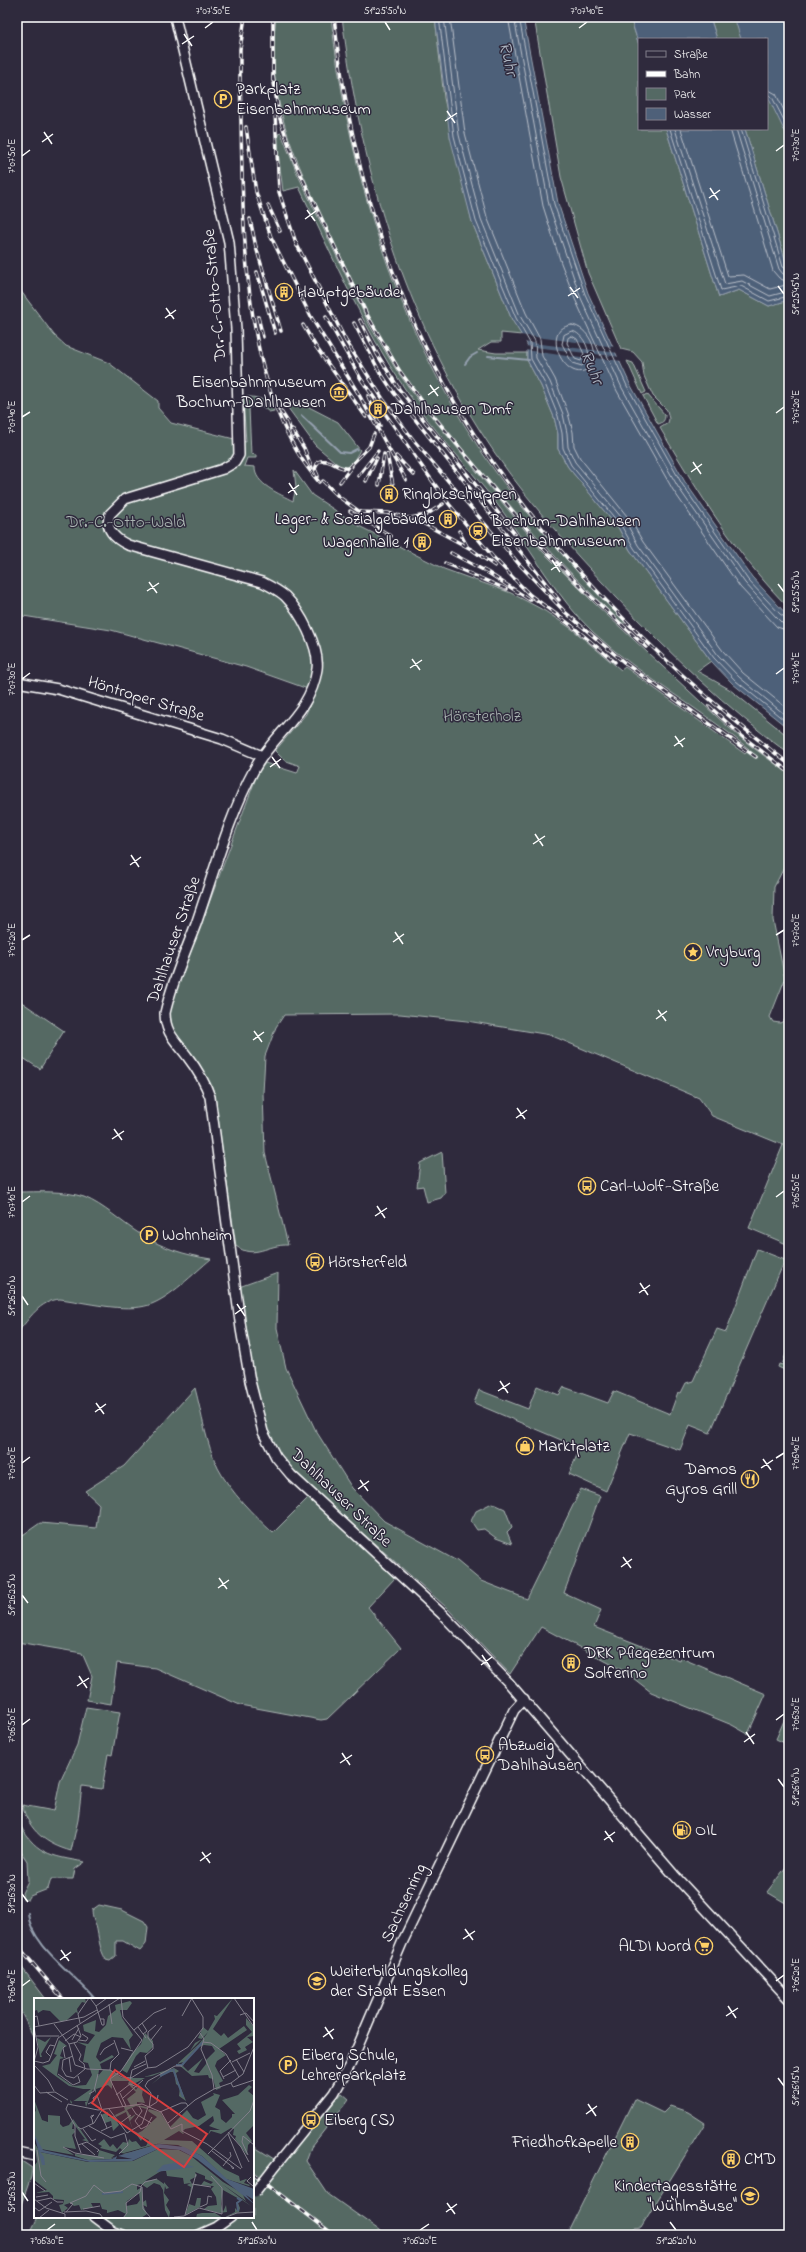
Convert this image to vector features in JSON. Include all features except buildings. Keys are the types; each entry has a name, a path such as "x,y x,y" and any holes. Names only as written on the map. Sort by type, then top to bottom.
{"street":[{"name":"Dr.-C.-Otto-Straße","path":"175,17 194,102 216,185 229,242 236,329 239,455 235,462 223,469 125,499 110,514 109,527 113,536 128,545 262,582 285,596 298,612 316,649 317,668 311,690"},
{"name":"Höntroper Straße","path":"17,682 58,689 222,739 262,756"},
{"name":"Dahlhauser Straße","path":"311,690 292,723 262,756 239,805 165,1013 167,1030 171,1038 195,1066 210,1097 241,1329 258,1417 272,1450 291,1475 442,1614 524,1699 674,1875 789,1999"},
{"name":"Sachsenring","path":"254,2194 334,2092 350,2065 402,1943 433,1876 514,1710 524,1699"},
{"path":"17,2152 34,2156"},
{"path":"95,2218 114,2232 123,2235"},
{"path":"199,2235 216,2227 230,2218"}],"green space":[{"path":"276,17 331,17 339,72 361,180 395,285 417,336 442,386 487,460 523,509 626,623 622,623 579,582 519,516 415,390 381,338 357,291 293,151 279,101 275,74 274,47"},
{"path":"342,17 435,17 444,98 472,222 512,320 522,335 501,333 501,342 491,342 478,350 496,353 527,353 527,360 541,386 554,417 558,434 558,449 568,467 619,529 630,550 711,661 697,671 729,689 789,737 789,754 743,718 700,680 617,598 544,517 510,474 479,429 451,381 427,332 406,282 388,230 372,178 360,125"},
{"path":"534,17 630,17 638,42 638,130 666,130 719,297 739,290 769,306 789,300 789,608 752,567 735,545 704,499 660,428 668,423 669,419 667,410 653,396 644,376 642,362 633,352 621,349 588,273 561,177"},
{"path":"710,17 789,17 789,272 745,130 768,130 768,38 717,38"},
{"path":"281,133 297,173 370,326 397,371 418,400 542,551 594,603 728,727 789,774 789,858 774,887 773,920 785,979 770,1017 773,1022 780,1023 789,1018 789,1245 749,1228 783,1145 712,1116 699,1098 550,1035 467,1021 400,1014 284,1015 276,1027 265,1056 263,1093 265,1153 288,1245 281,1245 255,1252 249,1252 236,1246 214,1093 199,1063 171,1027 170,1007 257,775 265,763 297,773 300,766 284,760 275,751 306,714 315,692 323,662 313,651 314,664 308,689 246,667 111,630 17,615 17,286 54,335 66,346 109,363 158,401 158,408 171,423 246,442 243,397 253,397 265,401 274,411 269,412 258,403 249,408 251,454 256,455 256,458 247,458 244,466 255,467 256,473 263,483 275,492 293,501 296,487 294,470 312,495 359,526 444,569 511,593 545,611 572,629 621,670 625,667 745,754 749,749 710,719 650,678 593,632 556,589 514,527 479,481 416,405 389,365 361,315 299,187 283,191 278,152 278,134"},
{"path":"627,361 633,363 646,392 642,394"},
{"path":"647,394 665,415 664,420 661,423 658,424 643,396"},
{"path":"293,402 307,406 338,422 360,450 353,462 347,467 341,467 315,445 288,408 289,403"},
{"path":"17,999 64,1031 40,1069 17,1054"},
{"path":"442,1152 445,1193 441,1198 427,1202 423,1186 417,1187 420,1163"},
{"path":"17,1192 59,1192 84,1197 99,1204 140,1234 165,1247 183,1253 211,1259 173,1291 157,1302 149,1305 128,1308 60,1299 53,1300 46,1303 36,1311 17,1333"},
{"path":"757,1249 785,1260 710,1433 690,1425 680,1450 630,1433 606,1491 569,1474 580,1448 474,1403 479,1390 528,1409 537,1386 559,1395 564,1387 608,1403 614,1391 670,1414 678,1392 681,1393 686,1383 693,1381 717,1329 726,1332"},
{"path":"278,1273 277,1328 286,1368 316,1431 352,1488 384,1521 457,1561 481,1581 527,1599 581,1489 600,1496 564,1593 601,1610 594,1627 680,1661 681,1658 766,1694 748,1734 732,1725 651,1692 624,1671 541,1627 510,1674 446,1607 295,1472 284,1461 275,1448 267,1431 261,1412 251,1369 239,1287"},
{"path":"789,1352 789,1372 778,1367 779,1364 782,1365 786,1354"},
{"path":"195,1388 207,1439 218,1468 236,1495 273,1533 309,1497 395,1578 368,1607 401,1648 327,1719 321,1720 240,1705 155,1668 117,1663 111,1704 87,1700 92,1676 82,1653 17,1642 17,1539 40,1523 96,1528 99,1504 85,1491 124,1466"},
{"path":"492,1503 505,1509 512,1527 507,1532 512,1544 496,1538 484,1529 477,1530 471,1521 476,1511"},
{"path":"86,1707 120,1712 112,1755 108,1754 102,1789 82,1786 78,1820 71,1851 54,1845 40,1835 29,1822 22,1805 54,1811 60,1782 77,1745"},
{"path":"789,1709 789,1745 776,1739"},
{"path":"17,1819 23,1831 30,1840 44,1851 62,1858 85,1862 75,1869 73,1879 51,1879 48,1889 30,1896 28,1900 23,1899 22,1893 28,1881 27,1861 17,1846"},
{"path":"789,1863 789,1905 767,1892"},
{"path":"99,1905 122,1910 144,1921 148,1927 146,1944 140,1951 123,1941 116,1941 116,1956 110,1961 106,1960 92,1914 92,1910"},
{"path":"17,1961 45,1998 34,1998 34,2038 17,2004"},
{"path":"342,2093 349,2099 311,2147 306,2161 328,2194 386,2235 29,2235 38,2218 254,2218 254,2147 282,2164"},
{"path":"634,2099 663,2113 670,2106 688,2112 705,2123 641,2227 634,2228 630,2235 578,2235 569,2230"},
{"path":"17,2158 32,2168 31,2177 17,2216"}],"water":[{"name":"Ruhr","path":"435,17 523,17 558,203 588,293 630,384 685,482 752,577 789,617 789,729 733,684 711,661 630,550 619,529 568,467 558,449 558,434 554,417 541,386 527,360 527,344 512,320 472,222 450,137"},
{"path":"630,17 710,17 717,38 638,38 638,42"},
{"path":"734,17 789,17 789,136 784,130 768,97 768,38 741,38"},
{"path":"666,130 745,130 789,272 789,300 769,306 739,290 719,297"}],"pier":[{"path":"520,335 616,347 619,353 523,342"},
{"path":"525,346 621,357 623,361 581,358 525,350"}],"waterway":[{"path":"465,364 470,357 477,353"},
{"path":"488,356 529,360"},
{"path":"302,416 340,452 349,453 357,449"},
{"path":"28,1913 31,1925 45,1948 94,1998"}],"railway":[{"path":"245,17 240,49 240,75 244,233 249,289 258,343 271,395 291,442 319,482"},
{"path":"273,17 273,81"},
{"path":"334,17 340,68 349,118 374,216 409,312 455,403 487,455 524,505 563,553 605,599 649,644 695,686 789,764"},
{"path":"273,76 279,116 294,160 366,313 399,370 430,412 543,548 584,590 646,647"},
{"path":"275,113 279,192 297,246"},
{"path":"246,127 256,192 271,237 311,317 358,393 406,480"},
{"path":"268,205 280,231"},
{"path":"250,219 256,247 281,331"},
{"path":"295,241 346,341 383,399 415,442 519,564 565,612 626,664 756,757"},
{"path":"257,272 275,333"},
{"path":"258,317 263,337"},
{"path":"326,317 361,379 449,504 493,557 530,595 572,626 615,662"},
{"path":"360,320 377,354 399,389 515,534"},
{"path":"354,323 378,369 394,393 559,600"},
{"path":"303,325 316,347 366,417"},
{"path":"368,396 380,426"},
{"path":"280,410 288,422 293,437"},
{"path":"292,429 304,448 312,468"},
{"path":"318,476 315,469 318,462 327,461 340,467 348,468 369,447 374,434"},
{"path":"358,476 378,451"},
{"path":"379,485 384,454"},
{"path":"387,454 393,485"},
{"path":"396,456 414,475"},
{"path":"366,481 377,458"},
{"path":"340,482 352,466"},
{"path":"323,481 339,497 360,512 388,513 419,521 471,549 495,566"},
{"path":"410,518 426,515 443,504"},
{"path":"350,511 391,536"},
{"path":"459,531 467,546"},
{"path":"451,553 487,572 530,600"},
{"path":"445,563 506,589"},
{"path":"709,706 743,737 789,772"},
{"path":"17,1945 62,1998"},
{"path":"254,2174 334,2235"}],"place":[{"name":"Parkplatz Eisenbahnmuseum","path":"223,99"},
{"name":"Hauptgebäude","path":"284,292"},
{"name":"Eisenbahnmuseum Bochum-Dahlhausen","path":"339,392"},
{"name":"Dahlhausen Dmf","path":"378,409"},
{"name":"Ringlokschuppen","path":"389,494"},
{"name":"Lager- & Sozialgebäude","path":"448,519"},
{"name":"Bochum-Dahlhausen Eisenbahnmuseum","path":"478,531"},
{"name":"Wagenhalle 1","path":"422,542"},
{"name":"Vryburg","path":"693,952"},
{"name":"Carl-Wolf-Straße","path":"587,1186"},
{"name":"Wohnheim","path":"149,1235"},
{"name":"Hörsterfeld","path":"315,1262"},
{"name":"Marktplatz","path":"525,1446"},
{"name":"Damos Gyros Grill","path":"750,1479"},
{"name":"DRK Pflegezentrum Solferino","path":"571,1663"},
{"name":"Abzweig Dahlhausen","path":"485,1755"},
{"name":"OIL","path":"682,1830"},
{"name":"ALDI Nord","path":"704,1946"},
{"name":"Weiterbildungskolleg der Stadt Essen","path":"317,1981"},
{"name":"Eiberg Schule, Lehrerparkplatz","path":"288,2065"},
{"name":"Eiberg (S)","path":"311,2120"},
{"name":"Friedhofkapelle","path":"630,2142"},
{"name":"CMD","path":"731,2159"},
{"name":"Kindertagesstätte \"Wühlmäuse\"","path":"750,2196"}],"park label":[{"name":"Dr.-C.-Otto-Wald","path":"126,522"},
{"name":"Hörsterholz","path":"482,716"}]}
